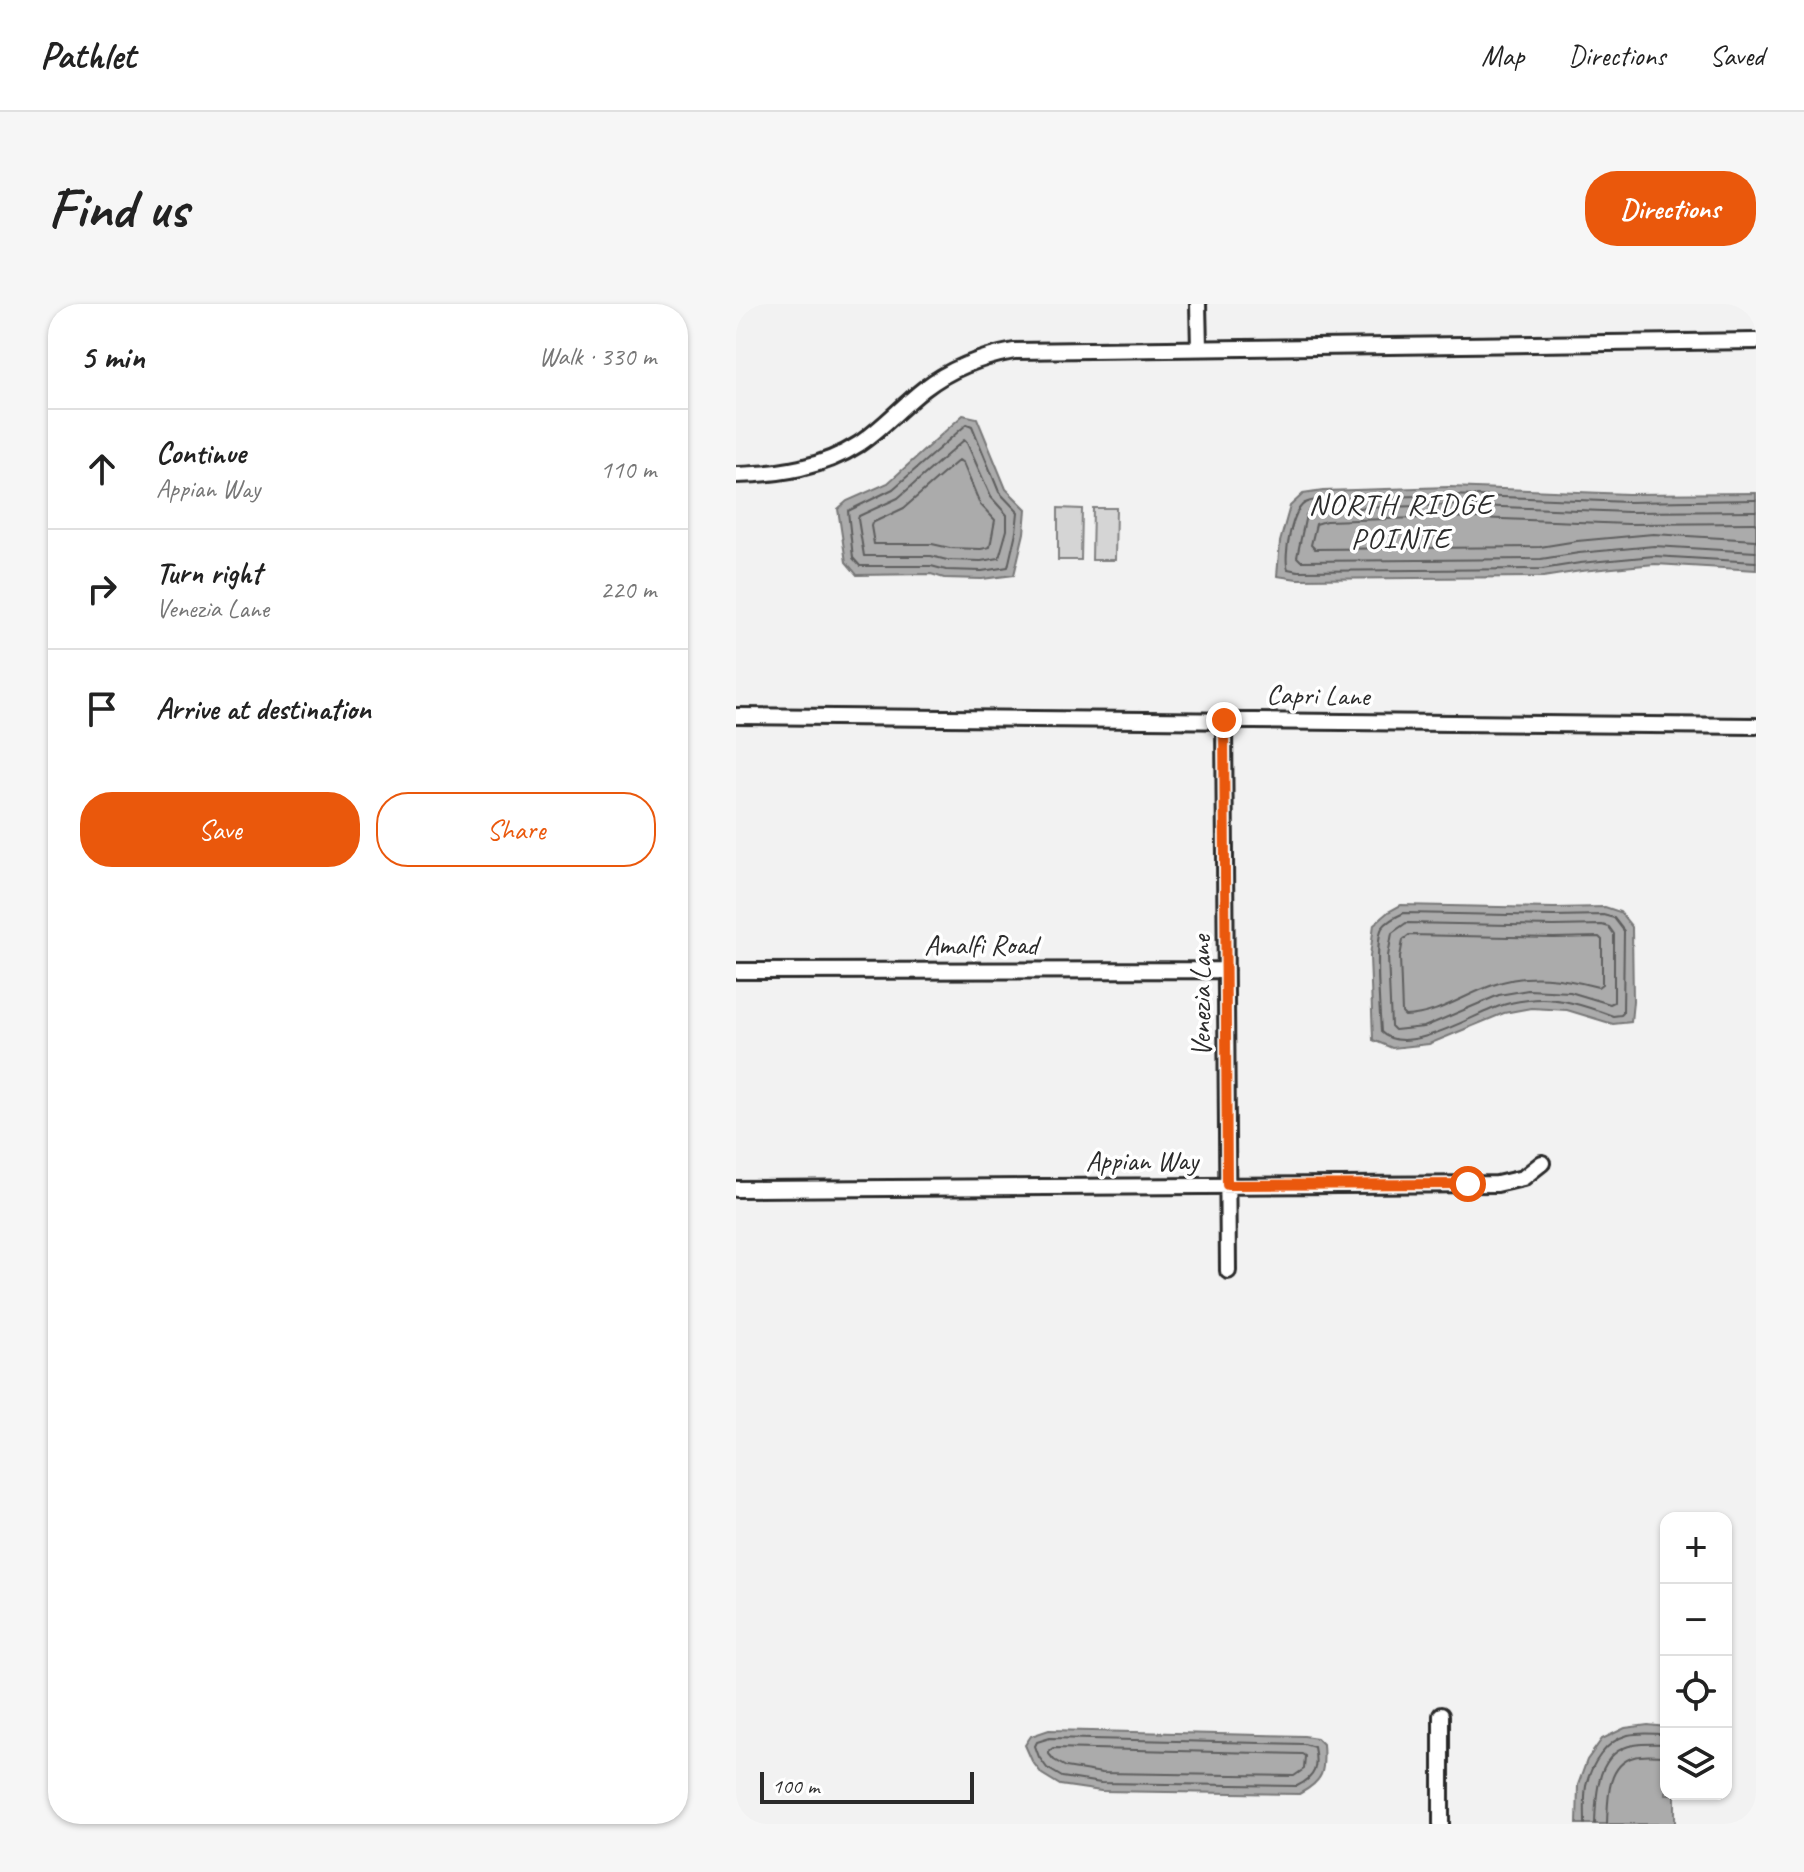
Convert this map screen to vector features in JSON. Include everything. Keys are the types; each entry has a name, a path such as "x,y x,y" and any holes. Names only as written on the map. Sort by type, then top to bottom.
{"street":[{"path":"1198,304 1199,348"},
{"path":"736,475 784,472 821,463 871,435 924,389 953,370 982,358 1028,350 1756,341"},
{"name":"Capri Lane","path":"736,716 1756,726"},
{"name":"Venezia Lane","path":"1224,720 1228,1271"},
{"name":"Amalfi Road","path":"736,971 1226,970"},
{"name":"Appian Way","path":"736,1189 1497,1184 1523,1178 1542,1163"},
{"path":"1441,1715 1441,1824"}],"shaded area":[{"path":"1058,508 1082,509 1081,560 1058,560"},
{"path":"1093,508 1116,508 1115,560 1092,560"}],"water":[{"path":"963,415 977,418 1006,489 1026,509 1014,575 982,579 944,578 931,574 857,575 846,562 838,509 847,501 888,483"},
{"path":"1449,487 1628,494 1756,493 1756,570 1655,564 1543,577 1297,579 1277,576 1280,542 1290,506 1303,494"},
{"path":"1401,905 1605,907 1620,912 1632,927 1631,1022 1613,1024 1567,1010 1531,1008 1504,1013 1429,1044 1392,1048 1373,1040 1370,956 1374,924"},
{"path":"1660,1726 1660,1800 1675,1800 1675,1824 1577,1824 1578,1785 1587,1760 1602,1739 1625,1728"},
{"path":"1049,1730 1304,1736 1317,1738 1323,1744 1324,1761 1318,1780 1299,1794 1101,1791 1060,1785 1042,1774 1025,1745 1031,1736"}],"district":[{"name":"NORTH RIDGE POINTE","path":"1401,521"}],"route":[{"path":"1224,720 1227,1185 1468,1184"}]}
